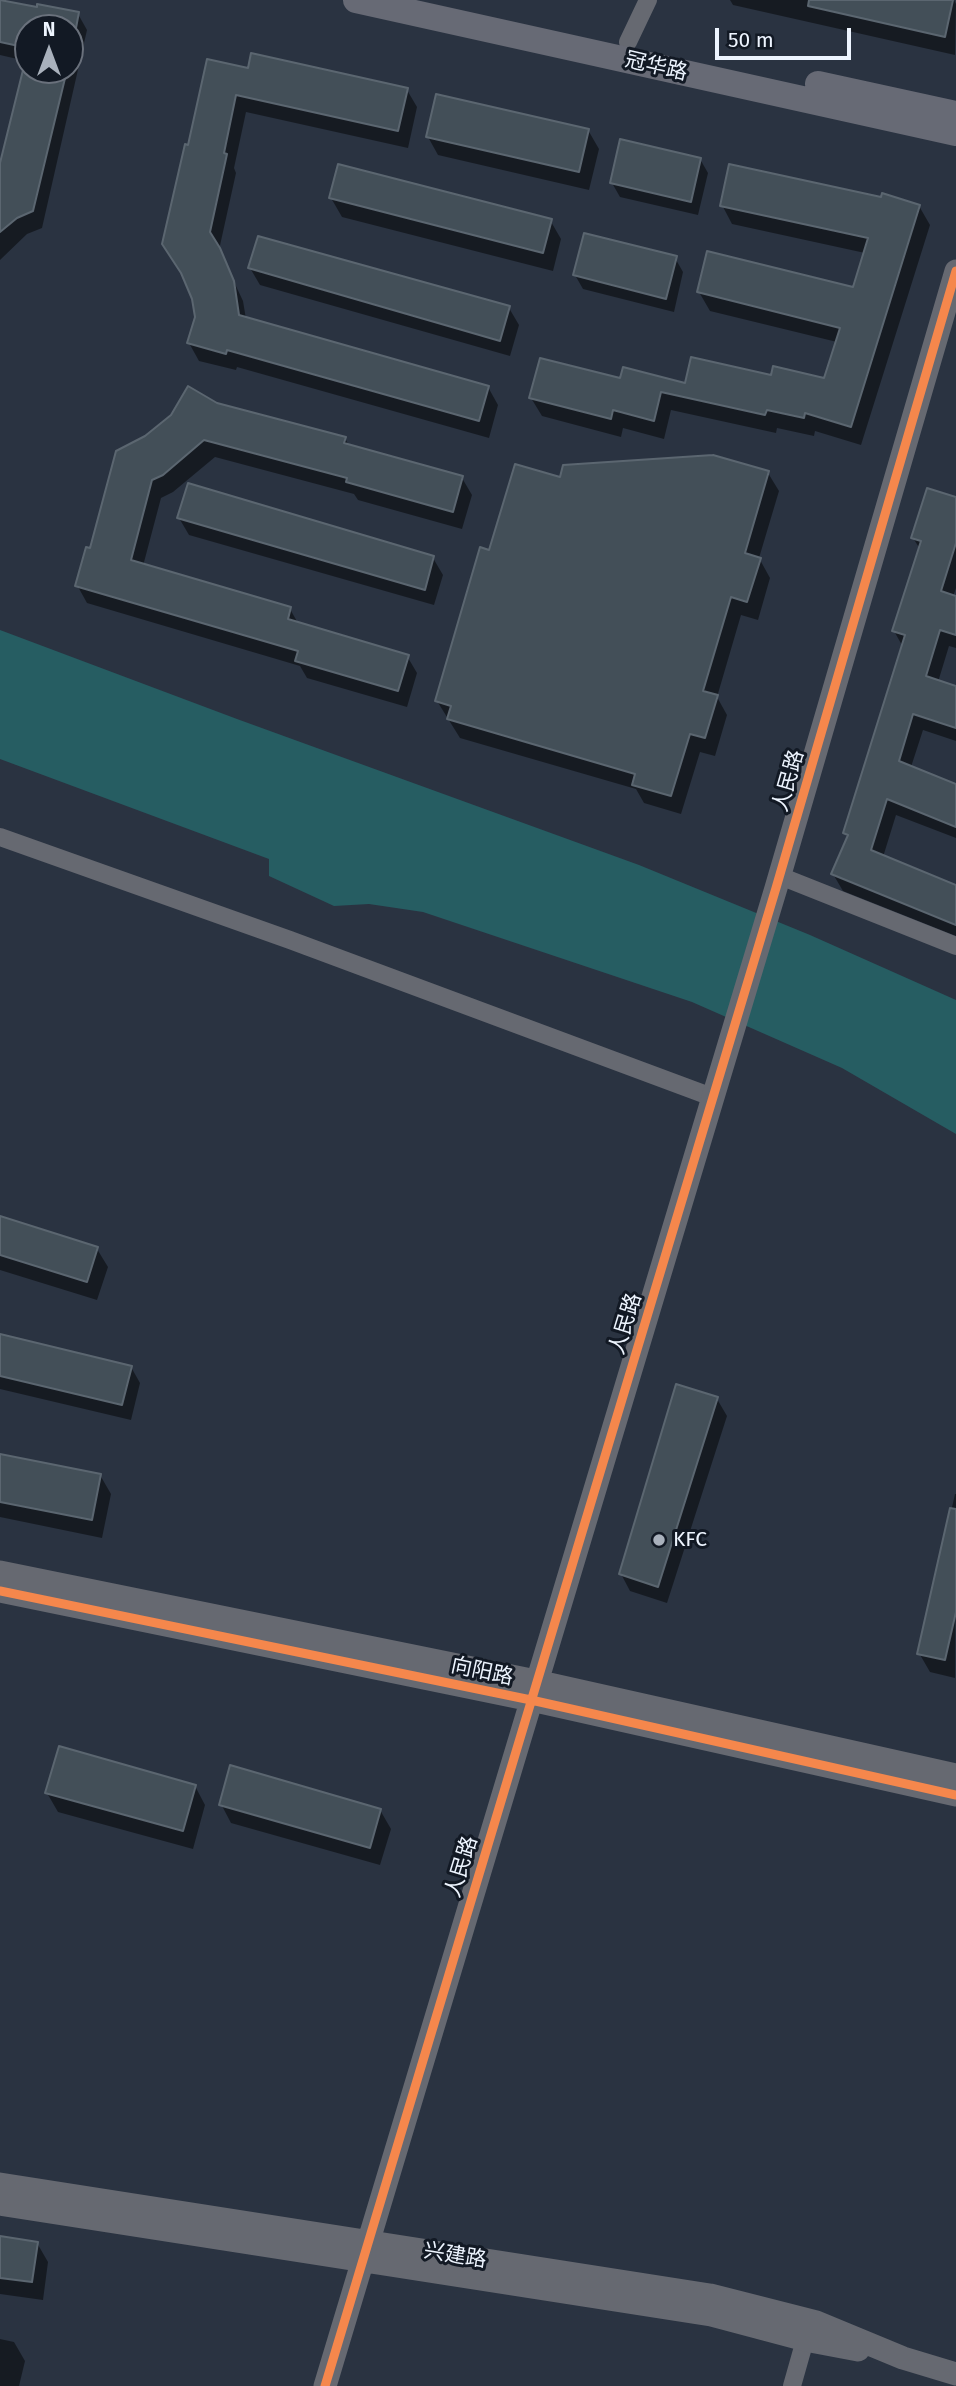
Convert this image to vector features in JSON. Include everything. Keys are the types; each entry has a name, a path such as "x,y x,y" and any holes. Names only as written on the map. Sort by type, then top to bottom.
{"main road":[{"name":"冠华路","path":"356,0 956,133"},
{"name":"冠华路","path":"426,0 956,114"}],"street":[{"path":"628,42 648,0"},
{"name":"人民路","path":"325,2386 780,876 956,271"},
{"path":"0,837 290,940 712,1097"},
{"path":"780,876 956,946"},
{"name":"向阳路","path":"0,1572 533,1690 956,1795"},
{"name":"向阳路","path":"0,1591 533,1690 956,1775"},
{"name":"兴建路","path":"0,2184 711,2315 805,2340 903,2358"},
{"name":"兴建路","path":"0,2204 710,2295 816,2322 903,2358 956,2374"},
{"path":"792,2386 805,2340"}],"shaded area":[{"path":"0,630 639,865 810,935 956,1000 956,1134 842,1068 692,1002 423,912 369,904 334,906 269,876 269,859 0,759"}],"building":[{"path":"0,0 79,12 14,14 14,45 0,42"},
{"path":"809,0 953,0 945,37 808,6"},
{"path":"251,53 408,88 398,131 236,95 224,153 227,154 210,232 234,281 239,315 489,386 479,421 227,350 226,354 187,343 195,317 192,299 181,273 162,244 207,59 248,68"},
{"path":"20,84 64,84 33,211 17,218 0,232 0,163"},
{"path":"436,94 589,129 579,172 426,137"},
{"path":"620,139 701,158 691,202 610,183"},
{"path":"338,164 552,219 543,253 329,198"},
{"path":"729,164 881,197 882,193 920,205 851,427 805,413 804,418 767,410 765,415 661,392 654,421 613,410 611,419 529,398 540,358 620,378 623,367 685,383 691,357 771,375 773,366 824,378 840,328 697,292 707,251 853,287 868,238 720,206"},
{"path":"584,233 677,256 666,299 573,275"},
{"path":"258,236 510,306 500,341 248,268"},
{"path":"188,386 217,403 346,437 344,443 463,476 453,512 346,482 347,478 204,440 163,475 152,480 131,560 291,607 288,619 409,655 398,691 295,661 298,651 75,586 86,547 90,548 116,451 145,436 171,415"},
{"path":"713,455 769,471 745,553 761,558 747,602 731,597 703,691 718,695 705,738 690,734 671,796 632,785 635,774 447,719 451,706 435,701 480,547 489,550 515,464 560,477 563,465"},
{"path":"188,483 434,556 425,590 177,518"},
{"path":"927,488 956,497 956,543 941,591 956,596 956,635 940,630 926,676 956,686 956,728 913,714 899,761 956,784 956,827 887,799 871,850 956,885 956,925 831,874 848,835 843,833 905,635 892,631 921,541 911,538"},
{"path":"0,1216 98,1247 87,1282 0,1255"},
{"path":"0,1334 132,1366 122,1405 0,1376"},
{"path":"676,1384 718,1397 658,1587 619,1574"},
{"path":"0,1454 101,1474 92,1520 0,1502"},
{"path":"950,1508 956,1509 956,1612 945,1660 917,1654"},
{"path":"59,1746 196,1785 183,1831 45,1793"},
{"path":"230,1765 381,1809 370,1848 219,1805"},
{"path":"0,2236 38,2242 32,2282 0,2278"}],"cycle path":[{"path":"325,2386 776,888 956,271"},
{"path":"0,1591 531,1700 956,1795"}],"place":[{"name":"KFC","path":"659,1540"}]}
